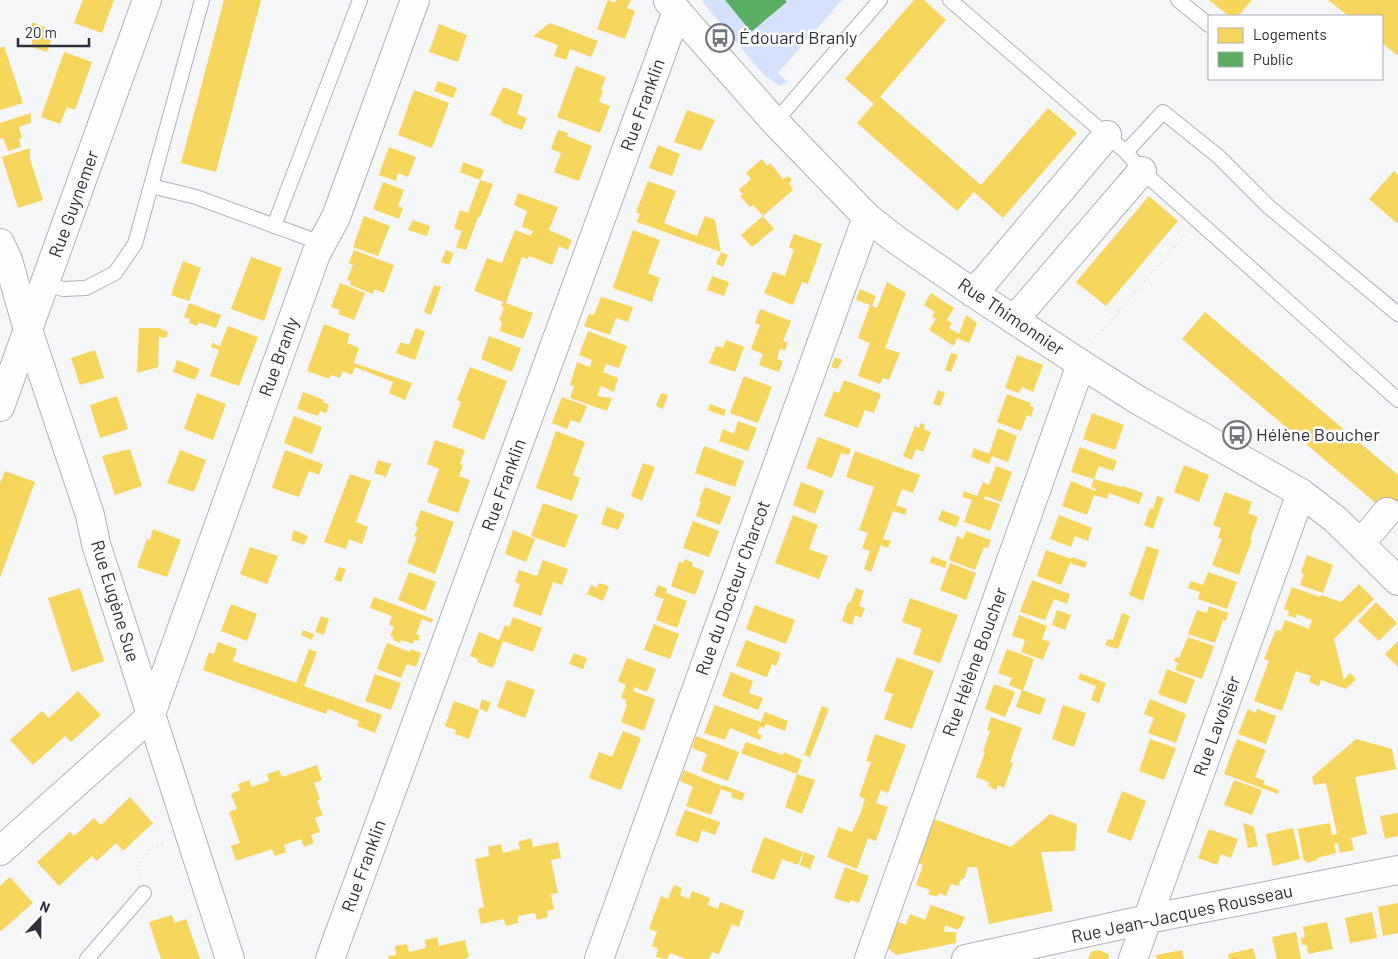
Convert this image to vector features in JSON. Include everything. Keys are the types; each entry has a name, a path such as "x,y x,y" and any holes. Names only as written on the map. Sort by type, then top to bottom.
{"street":[{"name":"Rue Guynemer","path":"0,407 148,0"},
{"name":"Rue Branly","path":"150,717 316,254 336,217 415,0"},
{"name":"Rue Thimonnier","path":"672,6 775,122 867,217 895,239 1014,320 1083,352 1138,400 1301,493 1335,519 1398,581"},
{"name":"Rue Franklin","path":"330,959 405,755 672,6"},
{"path":"972,292 1125,153"},
{"path":"1014,320 1125,153"},
{"name":"Rue du Docteur Charcot","path":"599,959 867,217"},
{"name":"Rue Eugène Sue","path":"0,243 8,260 28,330 90,515 96,544 150,717 230,959"},
{"name":"Rue Hélène Boucher","path":"868,959 1083,352"},
{"name":"Rue Lavoisier","path":"1133,959 1301,493"},
{"path":"1359,542 1372,530 1386,512"},
{"path":"0,851 150,717"},
{"name":"Rue Jean-Jacques Rousseau","path":"966,959 1148,919 1398,870"}],"lane":[{"path":"45,283 62,289 86,288 115,273 135,244 202,0"},
{"path":"274,226 360,0"},
{"path":"775,122 880,0"},
{"path":"950,0 1125,153 1398,400"},
{"path":"1178,0 1208,24"},
{"path":"1125,153 1163,112 1219,157 1269,207 1398,314"},
{"path":"151,186 196,197 321,243"},
{"path":"87,959 144,894"}],"path":[{"path":"1083,352 1198,220"},
{"path":"144,894 137,866 152,847 191,840"}],"shaded area":[{"path":"701,0 725,0 751,32 787,3 785,0 842,0 778,73 788,82 779,86 762,73"}],"building: Logements":[{"path":"83,0 114,0 102,33 74,23"},
{"path":"224,0 261,0 216,172 181,163"},
{"path":"608,0 615,3 616,0 631,0 627,8 635,11 625,39 597,29"},
{"path":"914,0 924,0 946,20 880,97 981,185 1048,108 1077,133 1003,218 974,192 957,211 857,123 874,104 845,79"},
{"path":"1209,0 1252,0 1239,15 1228,15"},
{"path":"1328,0 1398,0 1398,56 1383,44 1383,15 1347,15"},
{"path":"32,22 55,31 47,52 32,47"},
{"path":"550,23 598,41 591,57 570,49 566,60 554,56 558,45 533,36"},
{"path":"439,24 467,35 458,62 429,52"},
{"path":"4,46 23,103 0,110 0,48"},
{"path":"64,52 92,62 75,110 67,107 60,124 41,117"},
{"path":"576,66 606,77 599,102 610,106 600,133 557,117"},
{"path":"438,81 457,88 453,98 434,91"},
{"path":"503,87 523,95 517,114 527,118 522,130 501,122 502,120 490,115"},
{"path":"414,90 449,103 432,148 398,135"},
{"path":"687,110 715,120 701,151 674,142"},
{"path":"31,113 31,123 19,127 22,138 19,139 21,147 8,151 3,138 0,139 0,123"},
{"path":"558,130 568,133 567,136 592,146 579,181 554,172 561,153 551,149"},
{"path":"658,145 680,154 672,176 649,168"},
{"path":"389,147 416,157 408,177 398,173 396,181 379,175"},
{"path":"30,148 30,159 43,200 18,208 2,157"},
{"path":"762,159 767,166 770,163 783,179 788,176 792,180 789,183 793,190 763,216 753,205 750,207 740,196 743,194 739,190 751,179 746,173"},
{"path":"463,162 484,170 480,180 460,172"},
{"path":"1394,171 1398,175 1398,224 1369,199"},
{"path":"480,180 493,184 466,250 456,247 462,231 454,228 460,210 468,213"},
{"path":"648,181 676,191 664,223 697,236 705,216 715,220 721,252 637,222 640,214 636,212"},
{"path":"383,182 404,190 398,206 403,208 399,219 373,209"},
{"path":"518,193 558,207 549,230 572,240 568,250 559,246 552,265 529,256 528,259 522,257 506,303 533,313 523,339 500,331 502,322 499,320 504,308 501,306 503,302 474,291 487,258 502,263 515,230 531,236 533,231 522,227 527,211 514,205"},
{"path":"1149,196 1178,221 1106,306 1076,282"},
{"path":"364,216 390,226 378,256 353,247"},
{"path":"763,216 774,229 752,247 741,235"},
{"path":"413,220 430,226 427,236 408,230"},
{"path":"633,230 660,240 648,273 660,278 652,302 613,288"},
{"path":"794,234 822,244 808,284 802,282 793,305 764,293 773,272 785,276 794,250 789,247"},
{"path":"354,250 394,265 384,293 374,289 373,294 350,285 351,281 347,280 353,265 349,263"},
{"path":"446,250 454,253 449,265 441,262"},
{"path":"721,252 728,255 723,267 716,264"},
{"path":"251,257 282,268 264,321 231,309"},
{"path":"183,261 201,268 189,301 171,295"},
{"path":"712,276 729,282 724,296 707,290"},
{"path":"887,282 906,293 885,348 900,353 889,380 883,378 880,384 858,376 870,343 858,338 870,305 856,300 860,289 876,296 872,306 877,308"},
{"path":"340,283 365,293 354,320 338,314 340,310 331,307"},
{"path":"434,285 441,287 431,315 424,312"},
{"path":"931,293 954,308 947,320 952,323 949,328 959,334 966,315 977,323 969,343 957,338 954,346 929,330 936,319 932,316 935,312 924,305"},
{"path":"601,297 633,307 628,322 616,318 610,335 584,326 589,314 594,315"},
{"path":"189,303 221,315 216,328 199,322 197,326 189,323 190,319 184,317"},
{"path":"760,309 791,321 783,341 788,343 785,350 780,349 777,359 783,361 779,372 759,365 763,354 751,349 760,325 755,323"},
{"path":"1205,312 1398,475 1398,522 1182,339"},
{"path":"324,324 350,334 347,343 359,348 354,363 412,383 405,400 389,393 393,382 355,367 352,375 343,371 340,378 331,375 329,379 307,371"},
{"path":"228,326 258,337 239,386 210,376 219,350 211,347 212,343 220,346"},
{"path":"139,328 159,328 168,332 166,338 159,337 158,367 137,373"},
{"path":"416,328 425,332 415,360 396,353 401,342 409,345"},
{"path":"588,331 627,346 619,368 606,364 603,372 618,378 614,392 601,386 597,396 612,398 607,411 570,398 574,386 570,385 577,362 590,367 592,360 579,355"},
{"path":"489,336 521,348 512,372 481,359"},
{"path":"726,340 744,347 735,372 709,363 716,346 723,348"},
{"path":"95,350 104,378 80,385 71,358"},
{"path":"951,353 958,355 951,372 945,370"},
{"path":"1017,355 1043,365 1033,392 1022,387 1019,393 1005,388"},
{"path":"835,357 842,360 838,369 831,367"},
{"path":"177,360 200,369 195,380 173,372"},
{"path":"470,367 507,381 484,440 452,427 461,402 457,400"},
{"path":"744,376 772,387 758,423 730,413"},
{"path":"844,380 881,394 874,413 865,410 858,428 824,416 834,391 839,393"},
{"path":"938,390 945,393 940,406 933,404"},
{"path":"303,392 324,400 323,402 329,405 326,413 320,411 318,416 297,409"},
{"path":"197,393 226,404 213,440 184,429"},
{"path":"661,393 668,395 663,409 656,406"},
{"path":"1007,394 1031,403 1030,406 1034,407 1031,417 1027,415 1021,431 997,422"},
{"path":"117,396 128,429 100,438 90,405"},
{"path":"562,397 587,406 580,423 571,420 567,429 552,423"},
{"path":"710,404 726,410 724,416 708,410"},
{"path":"1092,413 1124,425 1115,450 1083,439"},
{"path":"294,416 322,427 312,454 284,443"},
{"path":"738,421 757,428 748,451 719,441 723,429 734,434"},
{"path":"921,423 925,425 924,429 931,432 923,452 916,449 912,460 903,456 915,426 919,428"},
{"path":"998,428 1017,436 1008,462 992,456 989,464 971,457 974,448 989,454"},
{"path":"556,431 585,442 573,475 580,478 572,501 536,488"},
{"path":"818,437 851,449 849,455 841,453 832,478 806,468"},
{"path":"435,440 465,450 460,464 463,465 459,476 470,480 458,513 427,502 439,469 427,464"},
{"path":"704,446 744,461 735,487 695,473"},
{"path":"1080,447 1117,461 1113,471 1099,466 1094,479 1071,472"},
{"path":"130,449 142,486 115,495 102,456"},
{"path":"180,450 206,460 194,492 167,483"},
{"path":"285,450 323,464 319,475 309,471 299,497 272,488"},
{"path":"855,451 920,475 913,493 902,489 896,505 907,509 905,515 893,511 883,539 891,541 888,548 881,545 871,572 864,569 870,551 862,548 868,533 859,530 874,487 846,477"},
{"path":"378,460 391,464 386,477 374,473"},
{"path":"643,463 655,467 642,501 631,496"},
{"path":"1184,465 1209,475 1199,502 1174,492"},
{"path":"996,466 1012,472 1001,502 985,496 984,499 1000,504 990,531 964,522 972,500 962,497 964,491 977,496 983,482 989,485"},
{"path":"5,471 35,482 0,578 0,484"},
{"path":"350,474 371,481 356,522 368,527 362,544 349,539 346,549 324,542"},
{"path":"1094,479 1143,493 1139,504 1109,493 1107,499 1094,495 1087,515 1062,506 1071,481 1095,491 1096,489 1091,487"},
{"path":"801,482 824,491 815,514 793,505"},
{"path":"705,487 731,497 720,525 696,516 701,502 699,501"},
{"path":"1225,492 1252,502 1248,513 1258,517 1239,575 1212,565 1222,539 1218,538 1221,528 1213,525"},
{"path":"1157,496 1164,498 1153,529 1144,525 1150,508 1153,509"},
{"path":"543,503 578,515 565,548 531,536"},
{"path":"607,507 625,514 618,530 601,524"},
{"path":"421,510 454,522 435,574 407,563 417,537 414,536 418,528 415,526"},
{"path":"942,510 960,517 956,527 938,520"},
{"path":"793,515 818,525 809,549 828,556 819,579 775,563"},
{"path":"1059,515 1092,528 1088,541 1075,536 1071,547 1050,539"},
{"path":"693,521 719,531 709,557 683,548"},
{"path":"153,529 181,540 167,577 137,567 147,539 150,540"},
{"path":"294,530 308,536 304,545 291,540"},
{"path":"513,530 535,539 526,562 505,554"},
{"path":"966,531 991,540 988,548 984,547 975,570 949,560 957,536 963,539"},
{"path":"1147,546 1159,550 1143,601 1129,595"},
{"path":"250,547 278,556 267,584 240,574"},
{"path":"1046,550 1071,559 1072,557 1087,562 1085,568 1070,563 1061,585 1037,576"},
{"path":"1307,555 1333,565 1323,593 1300,585 1304,574 1301,572"},
{"path":"932,556 947,562 945,568 930,563"},
{"path":"685,559 693,563 692,566 704,571 695,595 671,586 679,562 683,563"},
{"path":"543,560 568,569 562,585 553,582 541,616 513,606 520,584 515,582 519,570 537,576"},
{"path":"950,563 976,573 966,600 940,590"},
{"path":"339,567 346,569 341,582 334,580"},
{"path":"409,572 436,582 425,611 398,600"},
{"path":"1208,572 1237,582 1227,609 1198,599 1200,592 1188,588 1191,581 1203,585"},
{"path":"1032,580 1070,594 1067,604 1054,599 1045,620 1020,612"},
{"path":"599,583 609,586 603,601 587,594 591,585 597,588"},
{"path":"1359,584 1374,599 1334,639 1344,680 1350,673 1356,679 1346,689 1321,680 1319,686 1309,682 1311,676 1296,671 1282,711 1254,701 1269,661 1264,659 1276,630 1281,631 1285,620 1309,629 1312,620 1297,614 1296,618 1288,615 1289,611 1284,609 1292,587 1341,602"},
{"path":"658,585 667,589 666,593 687,601 677,628 656,620 664,599 654,596"},
{"path":"80,588 104,661 72,672 48,598"},
{"path":"856,588 864,591 859,606 865,608 861,618 855,615 852,625 842,621 848,602 850,603"},
{"path":"374,597 433,619 432,623 422,619 416,634 420,636 418,641 414,640 413,644 401,640 400,643 393,640 394,637 390,636 394,626 389,625 392,616 370,608"},
{"path":"910,598 958,615 940,663 913,654 922,629 902,622"},
{"path":"1376,602 1397,623 1379,641 1358,621"},
{"path":"231,604 257,614 247,641 221,631"},
{"path":"755,605 795,620 786,644 746,629"},
{"path":"1209,606 1228,613 1226,621 1223,620 1215,643 1188,634 1197,610 1207,613"},
{"path":"1057,610 1071,615 1065,630 1052,625"},
{"path":"1122,613 1130,616 1118,649 1105,645 1108,639 1113,640"},
{"path":"1019,615 1047,626 1042,639 1050,642 1043,660 1021,652 1025,640 1012,636"},
{"path":"321,616 329,619 324,635 315,632"},
{"path":"513,617 542,628 533,652 503,641 493,668 477,662 478,659 470,656 479,632 499,640 505,625 509,627"},
{"path":"654,624 679,634 670,659 644,650"},
{"path":"303,630 314,634 312,640 301,635"},
{"path":"1188,637 1214,646 1202,679 1175,670 1178,663 1174,661 1176,657 1179,658"},
{"path":"746,640 781,653 776,666 772,664 767,677 736,666"},
{"path":"1398,641 1398,667 1385,654"},
{"path":"218,642 237,649 233,661 296,683 309,649 317,652 304,686 382,715 375,733 357,726 359,721 328,709 326,714 203,670 209,652 214,654"},
{"path":"387,643 410,652 411,649 421,653 416,667 407,664 401,678 377,669"},
{"path":"1007,649 1034,659 1023,691 1009,685 1012,678 998,673"},
{"path":"574,653 587,658 583,669 569,664"},
{"path":"897,657 934,671 912,729 884,719 893,694 884,691"},
{"path":"627,658 656,669 647,692 634,687 633,691 655,699 644,731 621,722 627,705 625,703 627,700 621,698 626,685 618,681"},
{"path":"1167,669 1195,680 1186,704 1158,694"},
{"path":"731,672 753,681 749,693 763,698 758,710 722,696"},
{"path":"1080,673 1106,683 1099,703 1091,700 1096,686 1078,679"},
{"path":"375,674 401,683 391,710 365,701"},
{"path":"507,680 535,690 525,718 497,707"},
{"path":"994,684 1015,692 1005,717 985,709"},
{"path":"1022,690 1046,699 1040,715 1016,707"},
{"path":"78,691 101,715 71,742 65,736 33,765 10,740 42,711 49,718"},
{"path":"482,699 491,703 487,712 479,708"},
{"path":"1150,699 1186,714 1176,743 1148,733 1154,718 1144,714"},
{"path":"454,701 479,710 469,739 455,734 456,730 445,726"},
{"path":"715,705 761,722 765,712 788,721 785,731 766,724 764,728 760,727 757,733 762,735 760,740 730,728 725,740 704,733"},
{"path":"1063,705 1086,713 1074,747 1052,739"},
{"path":"822,706 829,709 810,757 804,755"},
{"path":"1248,709 1256,713 1257,709 1276,716 1266,744 1238,734"},
{"path":"991,717 1022,728 1010,762 1013,763 1004,788 998,785 996,790 988,786 989,782 976,777 985,752 983,752 990,731 987,730"},
{"path":"623,731 641,738 621,790 589,778 599,752 612,757"},
{"path":"875,734 906,745 888,793 881,790 876,803 888,807 876,841 868,838 857,869 827,857 838,827 852,832 861,812 865,799 859,796 871,762 866,761"},
{"path":"696,736 739,752 728,781 701,771 707,754 692,748"},
{"path":"1150,739 1176,748 1164,780 1139,771"},
{"path":"1237,739 1266,750 1255,777 1265,781 1263,784 1279,790 1278,794 1224,774"},
{"path":"1356,739 1392,749 1396,769 1355,777 1367,834 1351,838 1354,850 1340,853 1338,843 1334,844 1336,853 1307,863 1306,860 1304,861 1298,829 1330,823 1332,835 1337,834 1326,783 1314,785 1312,777"},
{"path":"746,742 783,755 784,752 802,760 797,774 741,753"},
{"path":"317,765 322,780 314,783 320,799 317,801 323,815 315,818 320,832 311,835 314,843 304,847 301,839 284,845 286,852 275,856 272,849 236,861 231,846 240,843 229,812 237,809 231,794 240,790 238,784 249,780 252,787 269,781 267,774 279,770 282,777"},
{"path":"684,770 722,786 745,793 742,801 731,797 732,793 721,789 711,815 686,806 693,787 680,781"},
{"path":"797,774 815,780 802,814 785,807"},
{"path":"1234,780 1262,790 1252,815 1224,805"},
{"path":"1122,791 1146,801 1131,841 1107,832"},
{"path":"130,797 153,823 123,851 116,843 97,861 92,856 59,886 37,862 70,832 74,836 94,818 101,825"},
{"path":"685,810 720,822 715,835 702,830 698,843 675,835"},
{"path":"1398,813 1398,836 1385,839 1380,816"},
{"path":"1050,814 1077,824 1075,851 1041,852 1053,911 989,924 977,867 968,867 964,879 962,878 958,886 951,884 946,896 939,893 937,897 928,894 930,890 916,885 923,865 918,863 934,819 1011,847"},
{"path":"1243,823 1254,827 1258,846 1248,848"},
{"path":"1293,828 1300,859 1273,866 1266,834"},
{"path":"1209,829 1238,839 1231,858 1221,854 1217,865 1198,858"},
{"path":"764,837 803,852 798,865 782,859 774,880 751,872"},
{"path":"531,838 533,847 558,842 561,858 551,860 558,893 551,894 554,909 547,911 548,917 537,920 535,913 518,916 518,923 506,926 504,919 481,924 478,909 484,907 475,859 489,856 488,847 501,844 503,853 520,849 518,842"},
{"path":"804,852 815,856 810,869 800,865"},
{"path":"845,867 869,876 859,903 851,900 849,903 834,898"},
{"path":"10,877 33,903 0,932 0,886"},
{"path":"674,885 682,888 680,895 689,899 692,891 710,898 708,905 718,909 720,902 744,911 739,927 732,924 719,954 712,952 709,959 686,959 670,953 667,959 656,957 658,949 652,946 657,932 649,929 661,896 668,899"},
{"path":"1398,903 1398,933 1383,936 1378,907"},
{"path":"931,905 965,917 958,930 945,925 944,932 956,932 956,943 896,955 887,947 896,921 906,925 910,914 925,920"},
{"path":"1372,912 1377,938 1350,943 1345,918"},
{"path":"172,915 175,923 186,919 200,959 161,959 149,922"},
{"path":"1327,922 1333,949 1308,954 1307,945 1302,945 1301,938 1305,937 1303,927"},
{"path":"1296,932 1301,959 1277,959 1272,937"},
{"path":"437,937 439,946 465,940 469,957 463,959 389,959 388,956 396,955 395,946 407,944 409,952 426,948 425,940"},
{"path":"1253,948 1256,959 1229,959 1228,954"},
{"path":"1099,950 1109,955 1108,959 1088,959 1091,952"},
{"path":"1182,950 1184,959 1157,959 1156,955"}],"building: Public":[{"path":"725,0 785,0 787,2 751,32"}],"place":[{"name":"Édouard Branly","path":"720,38"},
{"name":"Hélène Boucher","path":"1237,435"}]}
